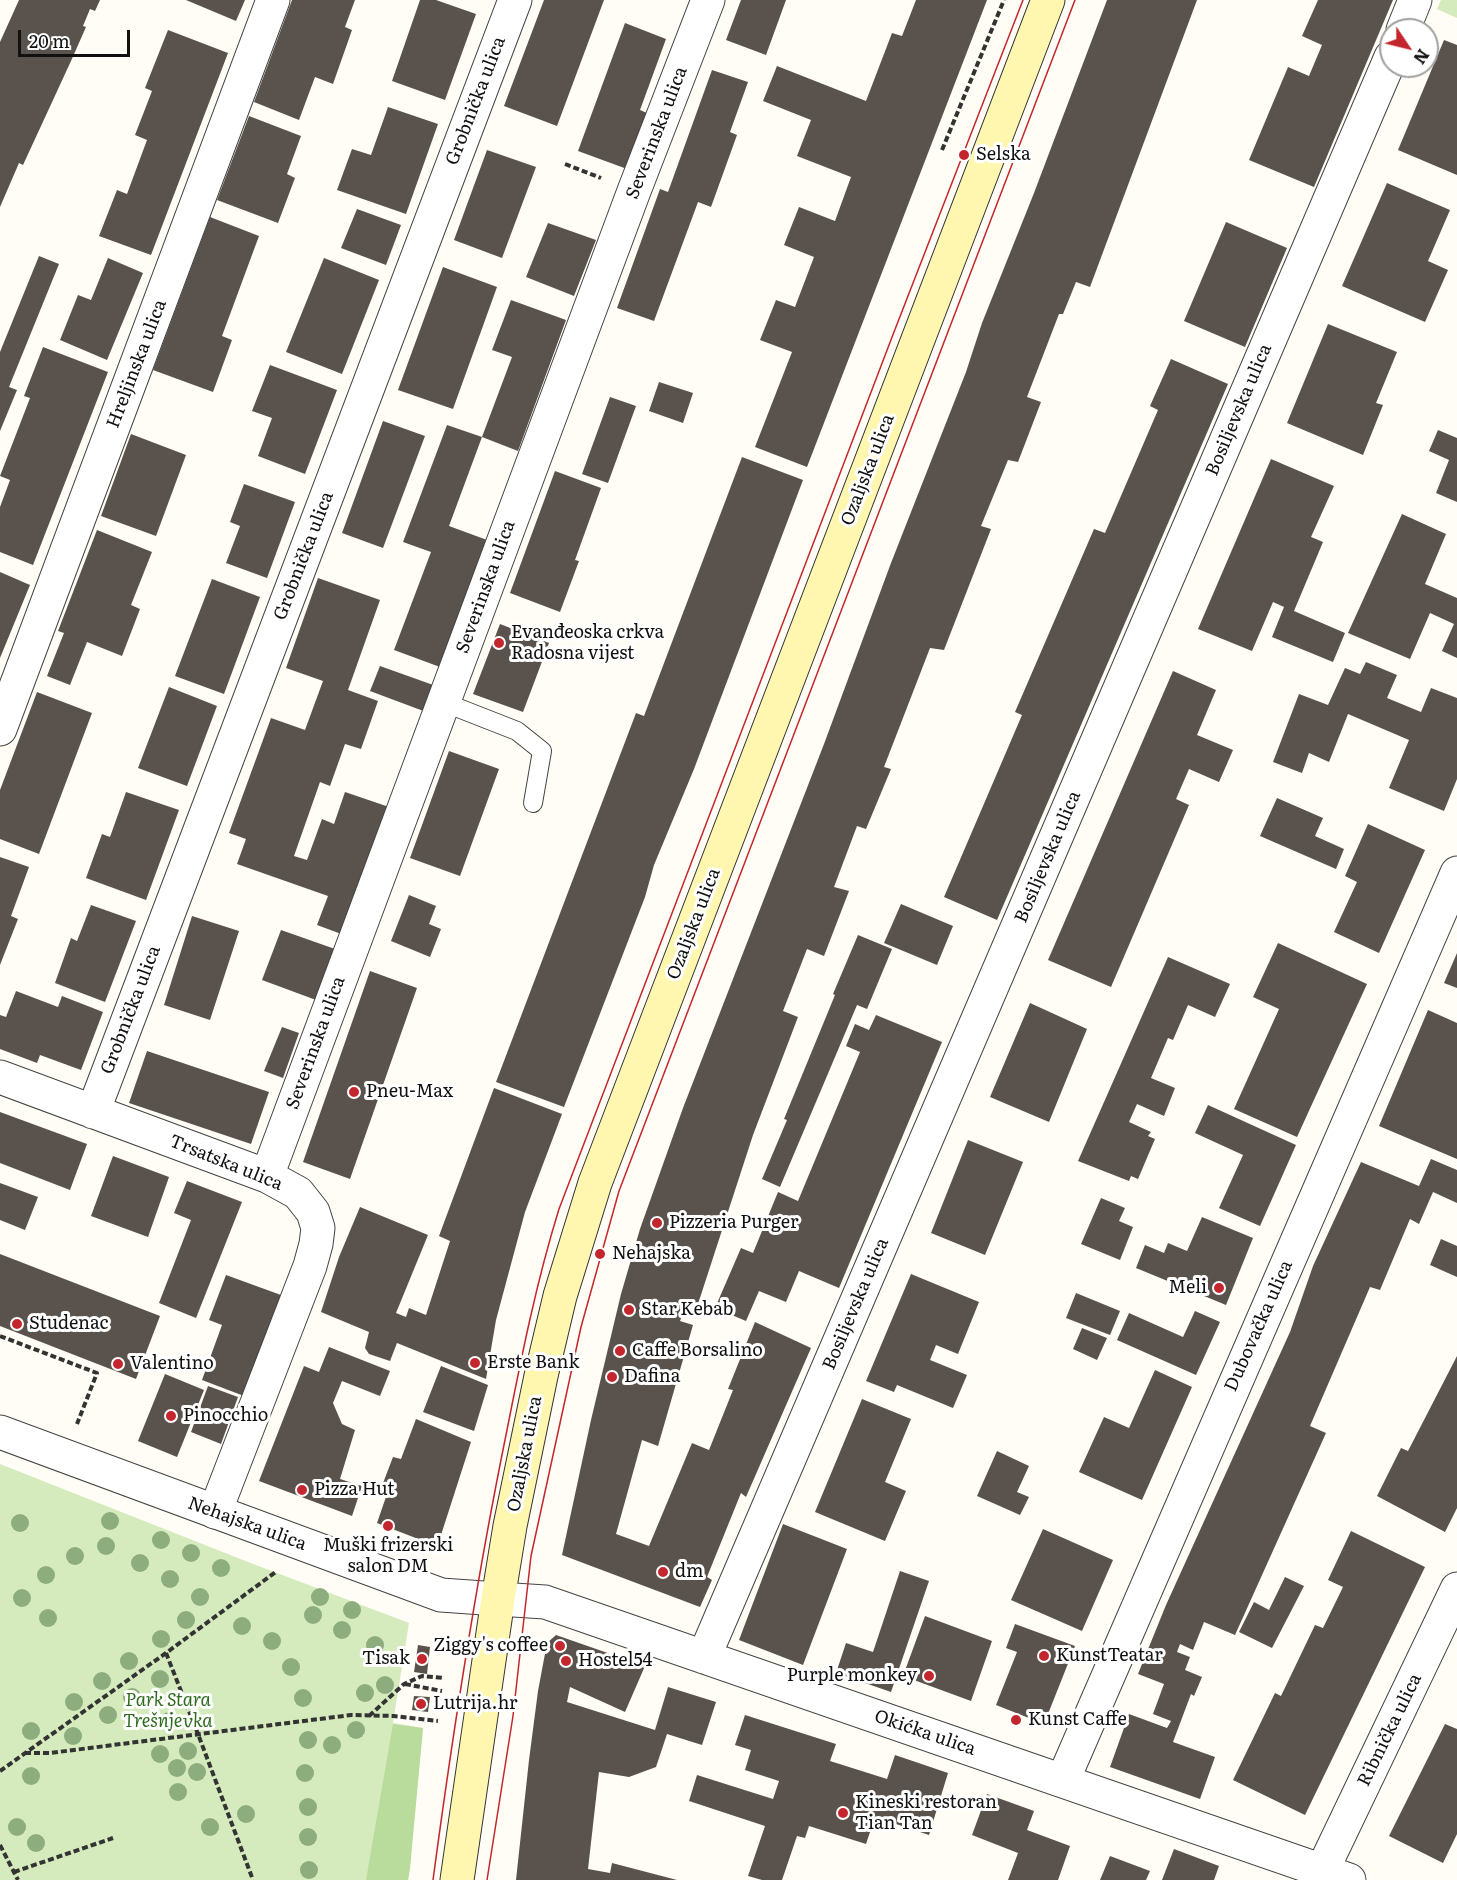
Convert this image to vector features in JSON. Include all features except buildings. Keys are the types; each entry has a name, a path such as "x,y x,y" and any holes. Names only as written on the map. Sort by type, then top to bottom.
{"main road":[{"name":"Ozaljska ulica","path":"458,1880 510,1526 560,1296 595,1183 1048,0"}],"street":[{"name":"Hreljinska ulica","path":"0,729 273,0"},
{"name":"Grobnička ulica","path":"93,1112 515,0"},
{"name":"Severinska ulica","path":"267,1176 630,202 708,0"},
{"path":"1407,18 1415,0"},
{"name":"Bosiljevska ulica","path":"704,1657 1382,78"},
{"name":"Dubovačka ulica","path":"1063,1780 1457,873"},
{"name":"Trsatska ulica","path":"0,1077 267,1176 298,1193 313,1212 318,1228 316,1244 215,1512"},
{"name":"Nehajska ulica","path":"0,1432 441,1596 498,1599"},
{"name":"Ribnička ulica","path":"1336,1875 1457,1589"},
{"name":"Okićka ulica","path":"498,1599 545,1602 1336,1875"}],"lane":[{"path":"443,702 517,730 542,751 533,803"}],"path":[{"path":"942,150 1004,0"},
{"path":"0,1336 97,1373 75,1428"},
{"path":"0,1771 267,1579"},
{"path":"166,1653 253,1880"},
{"path":"369,1716 405,1684 422,1676 444,1678"},
{"path":"405,1684 442,1691"},
{"path":"25,1753 50,1753 351,1716 394,1716 438,1721"},
{"path":"14,1872 113,1838"},
{"path":"0,1845 18,1880"}],"green space":[{"path":"1441,0 1457,0 1457,18 1437,9"},
{"name":"Park Stara Trešnjevka","path":"0,1464 409,1623 393,1723 423,1728 408,1880 0,1880"},
{"path":"393,1724 423,1728 410,1869 408,1880 366,1880"}],"tram line":[{"path":"433,1880 466,1657 495,1490 529,1321 559,1209 1023,0"},
{"path":"487,1880 513,1716 531,1556 581,1327 619,1191 1075,0"}],"place":[{"name":"Selska","path":"964,155"},
{"name":"Evanđeoska crkva Radosna vijest","path":"499,643"},
{"name":"Pneu-Max","path":"354,1092"},
{"name":"Pizzeria Purger","path":"657,1223"},
{"name":"Nehajska","path":"600,1254"},
{"name":"Meli","path":"1219,1288"},
{"name":"Star Kebab","path":"629,1310"},
{"name":"Studenac","path":"17,1324"},
{"name":"Caffe Borsalino","path":"620,1351"},
{"name":"Erste Bank","path":"475,1363"},
{"name":"Valentino","path":"118,1364"},
{"name":"Dafina","path":"612,1377"},
{"name":"Pinocchio","path":"171,1416"},
{"name":"Pizza Hut","path":"302,1490"},
{"name":"Muški frizerski salon DM","path":"388,1526"},
{"name":"dm","path":"663,1572"},
{"name":"Ziggy's coffee","path":"560,1646"},
{"name":"KunstTeatar","path":"1044,1656"},
{"name":"Tisak","path":"422,1659"},
{"name":"Hostel54","path":"566,1661"},
{"name":"Purple monkey","path":"929,1676"},
{"name":"Lutrija.hr","path":"421,1704"},
{"name":"Kunst Caffe","path":"1016,1720"},
{"name":"Kineski restoran Tian Tan","path":"843,1813"}]}
